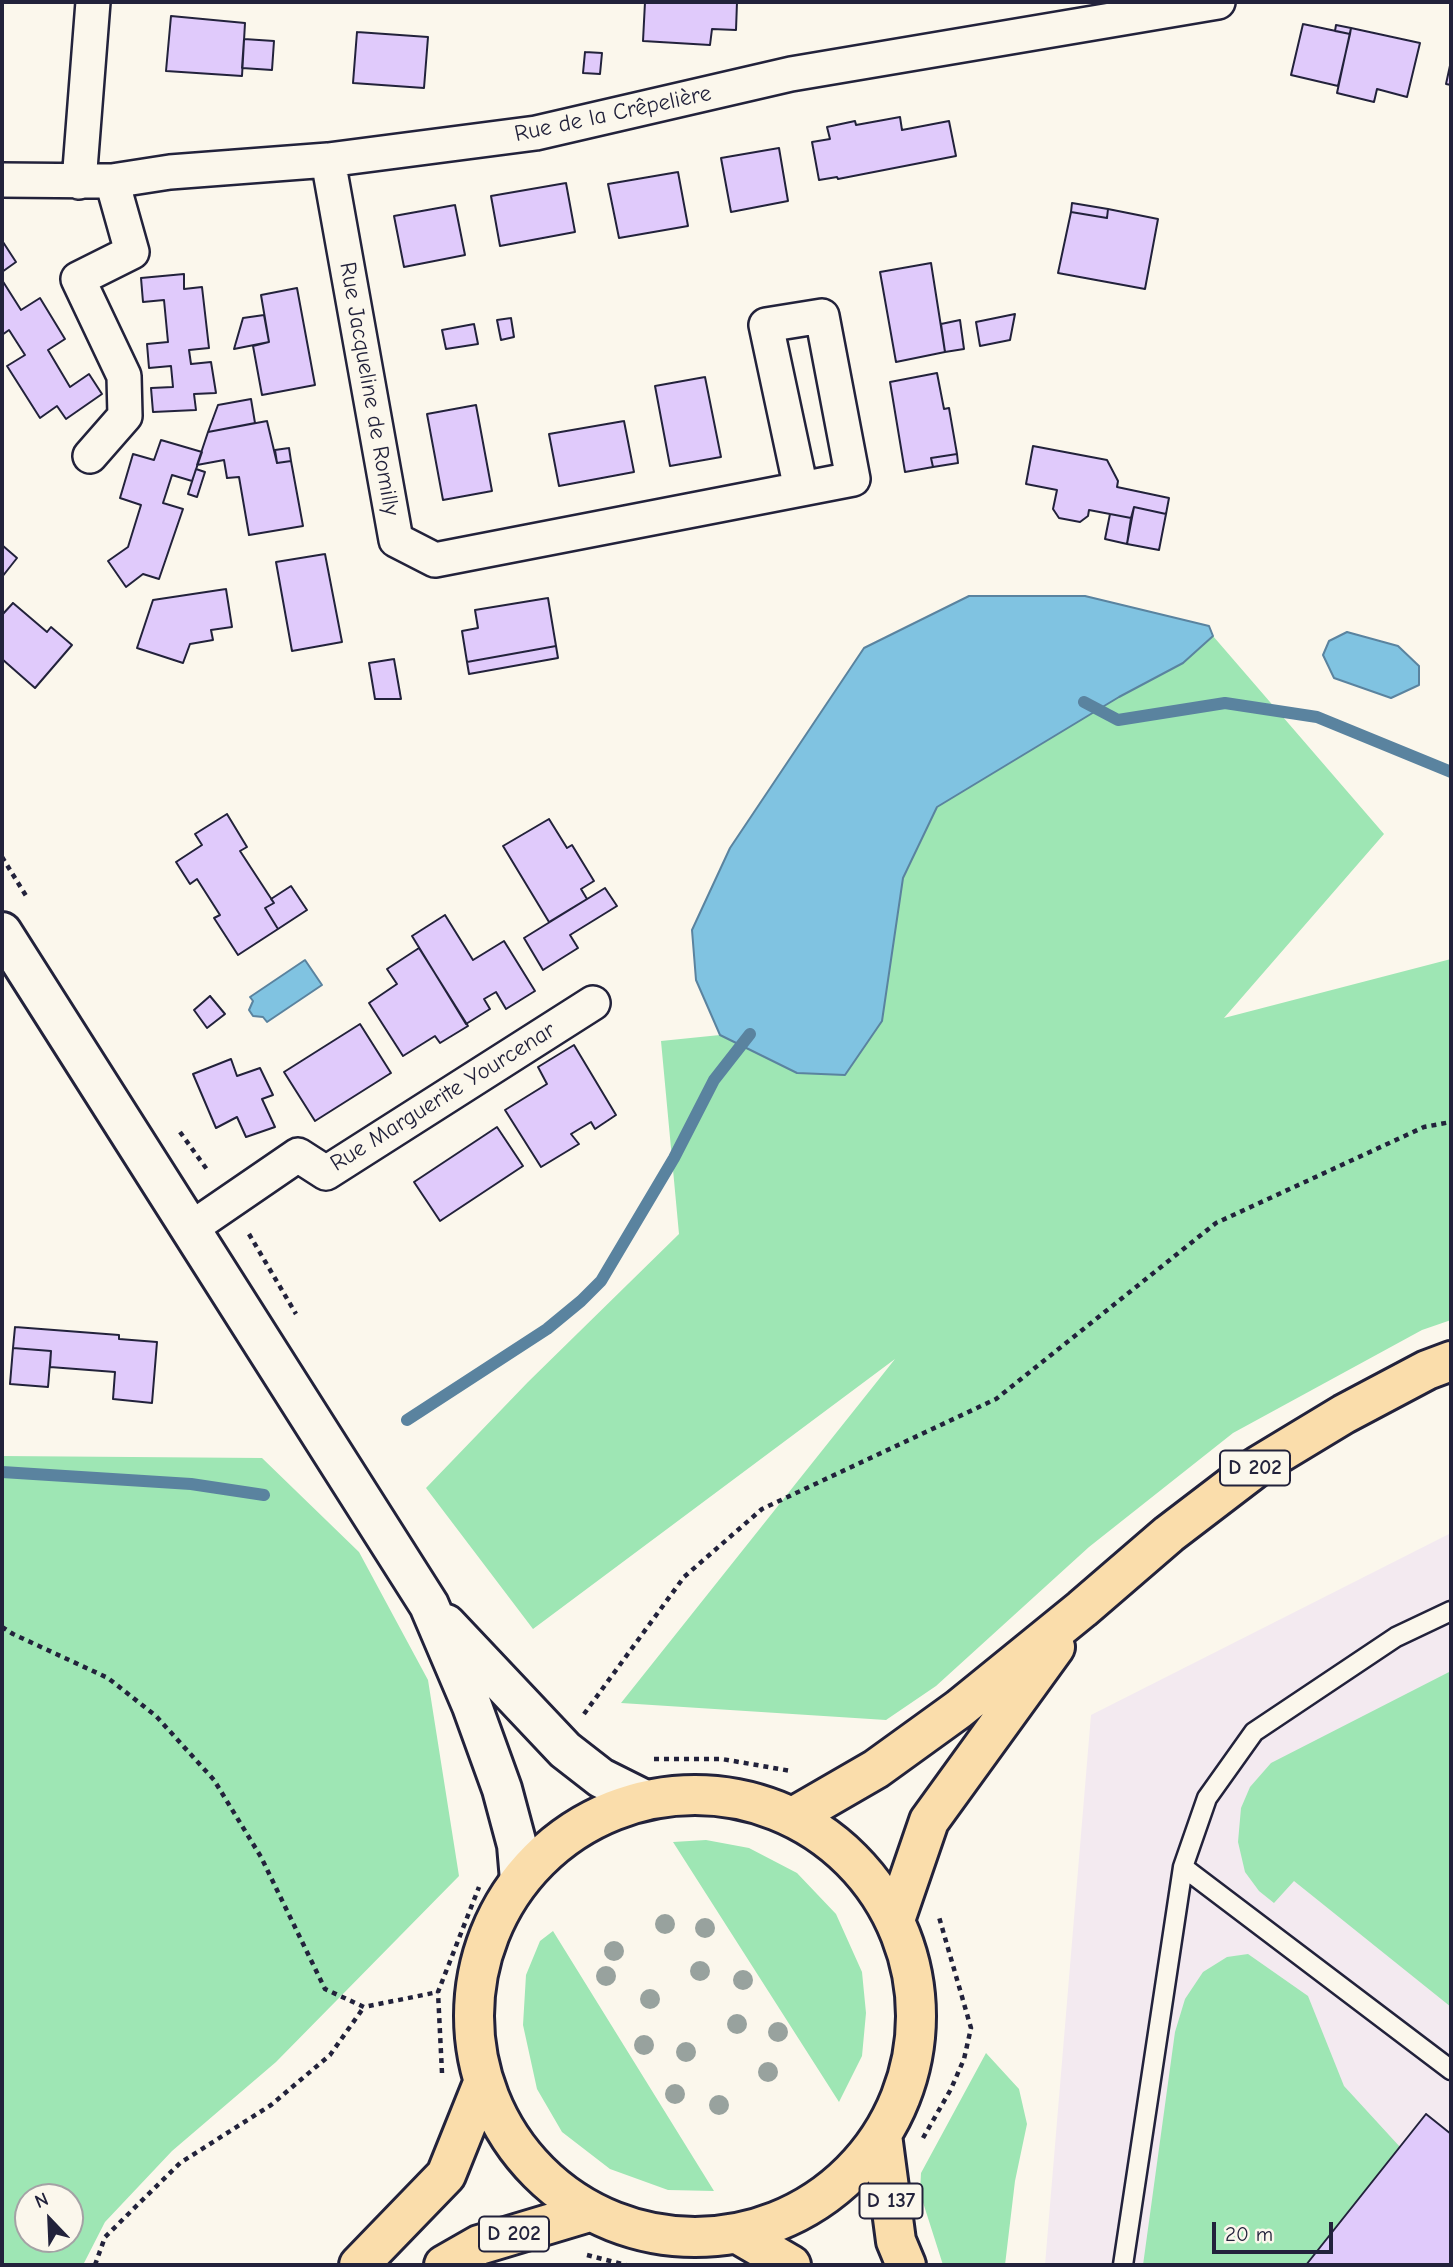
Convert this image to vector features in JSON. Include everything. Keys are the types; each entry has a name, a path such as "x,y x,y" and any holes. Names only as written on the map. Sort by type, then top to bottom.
{"main road":[{"path":"2,932 429,1605 502,1789 517,1845 502,1879 498,1914 482,1954 474,1992 473,2033 483,2082 504,2130 525,2160 552,2187 589,2212 625,2227 684,2238 738,2234 778,2222 824,2196 854,2171 882,2135 903,2093 915,2045 917,2005 909,1958 895,1920 876,1888 850,1857 823,1835 793,1817 753,1802 706,1795 645,1800 582,1825 546,1853 502,1879"},
{"name":"D 202","path":"793,1817 876,1769 959,1709 1083,1609 1169,1534 1258,1466 1343,1414 1427,1370 1451,1361"},
{"path":"429,1605 565,1750 601,1777 645,1800"},
{"name":"D 202","path":"895,1920 929,1821 1083,1609"},
{"path":"359,2265 446,2175 483,2082"},
{"name":"D 137","path":"882,2135 896,2241 906,2265"},
{"name":"D 202","path":"444,2265 479,2245 589,2212"},
{"path":"738,2234 791,2265"}],"street":[{"path":"79,183 93,2"},
{"name":"Rue de la Crêpelière","path":"2,180 79,183 112,181 170,172 328,160 536,133 791,74 1218,2"},
{"name":"Rue Jacqueline de Romilly","path":"328,160 396,540 435,560 853,479 822,316 766,325 801,489"},
{"path":"90,456 125,416 124,376 78,279 132,252 112,181"},
{"name":"Rue Marguerite Yourcenar","path":"190,1229 298,1155 326,1173 593,1003"}],"lane":[{"path":"1123,2265 1183,1867 1207,1798 1254,1732 1396,1637 1451,1611"},
{"path":"1183,1867 1451,2070"}],"path":[{"path":"565,1750 578,1723 684,1577 762,1509 996,1399 1216,1223 1424,1127 1451,1122"},
{"path":"2,1627 108,1678 156,1716 214,1780 243,1826 325,1989 364,2007 438,1992"},
{"path":"642,1759 722,1759 797,1772"},
{"path":"442,2079 438,1992 502,1879"},
{"path":"919,2147 951,2089 964,2059 971,2028 938,1915"},
{"path":"95,2265 105,2237 180,2163 271,2105 330,2055 364,2007"},
{"path":"581,2254 626,2265"}],"shaded area":[{"path":"1451,1533 1451,2265 1045,2265 1091,1715"}],"green space":[{"path":"1213,636 1384,834 1224,1018 1451,959 1451,1320 1422,1330 1233,1433 1089,1547 936,1686 886,1720 621,1703 895,1359 533,1629 426,1488 528,1382 679,1234 661,1041 720,1035 741,1046 845,1075 882,1021 903,878 937,807 1119,697 1183,663"},
{"path":"2,1456 262,1458 359,1552 428,1680 459,1876 276,2062 172,2151 105,2222 83,2265 2,2265"},
{"path":"1451,1671 1451,2007 1294,1881 1274,1903 1259,1891 1245,1872 1238,1842 1241,1808 1250,1787 1271,1763"},
{"path":"706,1840 749,1848 797,1873 836,1914 862,1972 866,2013 862,2056 839,2102 673,1842"},
{"path":"553,1931 714,2191 668,2190 610,2169 562,2132 537,2089 523,2025 526,1975 540,1941"},
{"path":"1248,1954 1308,1996 1344,2086 1400,2147 1306,2265 1143,2265 1175,2032 1185,1999 1203,1972 1227,1957"},
{"path":"986,2053 1019,2089 1027,2124 1015,2181 1005,2265 943,2265 920,2193 921,2173"}],"water":[{"path":"969,596 1085,596 1209,626 1213,636 1183,663 1119,697 937,807 903,878 882,1021 845,1075 797,1073 720,1035 696,980 692,930 730,848 864,648"},
{"path":"1347,632 1398,646 1419,666 1419,685 1391,698 1334,678 1323,655 1329,641"},
{"path":"305,960 322,985 267,1022 263,1017 253,1016 249,1010 253,1001 250,997"}],"building":[{"path":"645,2 737,2 736,30 712,29 710,45 643,41"},
{"path":"171,16 245,23 242,76 166,71"},
{"path":"1303,24 1350,34 1338,86 1291,75"},
{"path":"1336,25 1351,28 1350,34 1335,31"},
{"path":"1351,28 1420,43 1407,97 1377,89 1374,102 1337,93"},
{"path":"357,32 428,37 424,88 353,83"},
{"path":"244,39 274,41 272,70 242,68"},
{"path":"585,52 602,53 600,74 583,73"},
{"path":"1451,61 1451,85 1446,84"},
{"path":"900,117 902,130 949,121 956,156 838,179 819,180 812,142 830,139 827,127 855,121 856,125"},
{"path":"779,148 788,201 731,212 721,158"},
{"path":"678,172 688,226 619,238 608,184"},
{"path":"566,183 575,232 500,246 491,196"},
{"path":"1072,203 1108,209 1107,218 1071,212"},
{"path":"455,205 465,255 404,267 394,216"},
{"path":"1108,209 1158,219 1145,289 1058,273 1071,212 1107,218"},
{"path":"2,243 16,262 2,272"},
{"path":"931,263 945,352 896,362 880,272"},
{"path":"184,274 184,289 202,287 209,348 189,350 191,364 211,362 216,393 194,394 196,410 153,412 151,388 173,387 171,366 149,368 147,344 168,342 164,300 143,302 141,278"},
{"path":"2,280 21,310 40,298 65,339 48,350 70,387 89,374 102,394 66,419 57,406 40,418 7,366 25,355 9,330 2,335"},
{"path":"297,288 315,385 262,395 253,346 269,342 261,295"},
{"path":"1015,314 1010,340 980,346 976,322"},
{"path":"264,315 269,342 234,349 243,318"},
{"path":"511,318 514,337 501,340 497,320"},
{"path":"960,320 964,349 945,352 941,324"},
{"path":"474,324 478,344 446,349 442,330"},
{"path":"937,373 944,409 949,408 957,454 931,458 933,467 905,472 890,382"},
{"path":"705,377 721,457 670,466 655,386"},
{"path":"251,399 255,423 208,432 218,405"},
{"path":"476,405 492,491 443,500 427,414"},
{"path":"267,421 277,463 291,461 303,526 249,535 239,477 227,478 224,460 197,465 208,432"},
{"path":"624,421 634,472 559,486 549,434"},
{"path":"161,440 202,452 192,481 172,475 163,503 183,509 159,579 143,574 126,587 108,561 128,547 141,505 120,498 133,454 154,460"},
{"path":"1033,446 1107,460 1118,481 1117,487 1169,498 1166,514 1134,507 1131,518 1089,510 1088,516 1080,522 1059,518 1053,509 1057,490 1026,484"},
{"path":"289,448 291,461 277,463 275,450"},
{"path":"957,454 958,463 933,467 931,458"},
{"path":"196,469 205,472 197,497 188,494"},
{"path":"1134,507 1166,514 1159,550 1127,544"},
{"path":"1110,514 1131,518 1127,544 1105,539"},
{"path":"2,545 17,558 2,577"},
{"path":"325,554 342,642 292,651 276,562"},
{"path":"226,589 232,627 211,630 213,640 190,644 183,663 137,648 153,600"},
{"path":"548,598 556,646 467,662 462,631 478,628 475,610"},
{"path":"13,603 47,632 51,627 72,645 35,688 2,659 2,615"},
{"path":"556,646 558,658 469,674 467,662"},
{"path":"394,659 401,699 375,699 369,663"},
{"path":"227,814 247,847 240,851 274,903 265,908 278,929 238,955 214,918 220,915 197,879 190,884 176,862 202,845 195,834"},
{"path":"549,819 567,848 572,845 594,881 581,889 587,899 549,922 503,846"},
{"path":"291,886 307,910 278,929 265,908 274,903 271,899"},
{"path":"605,888 617,906 570,935 578,948 543,970 524,938"},
{"path":"445,915 473,960 504,941 535,991 506,1009 496,992 484,999 490,1009 466,1024 412,936"},
{"path":"419,948 468,1026 440,1043 435,1036 403,1056 369,1003 397,984 387,969"},
{"path":"210,996 225,1014 207,1028 194,1010"},
{"path":"360,1024 391,1073 315,1121 284,1072"},
{"path":"574,1045 616,1115 595,1129 591,1122 571,1134 579,1144 541,1167 505,1110 547,1084 538,1067"},
{"path":"231,1059 237,1076 260,1068 273,1095 262,1099 275,1127 246,1137 237,1117 216,1128 193,1074"},
{"path":"497,1127 523,1166 440,1221 414,1182"},
{"path":"15,1327 119,1335 119,1339 157,1342 152,1403 113,1399 115,1372 50,1367 51,1351 13,1348"},
{"path":"13,1348 51,1351 48,1387 10,1384"},
{"path":"1426,2114 1451,2134 1451,2265 1306,2265"}],"waterway":[{"path":"1084,702 1118,720 1225,703 1317,717 1451,772"},
{"path":"407,1420 547,1329 601,1281 674,1158 714,1080 750,1034"},
{"path":"2,1472 191,1484 264,1495"}]}
